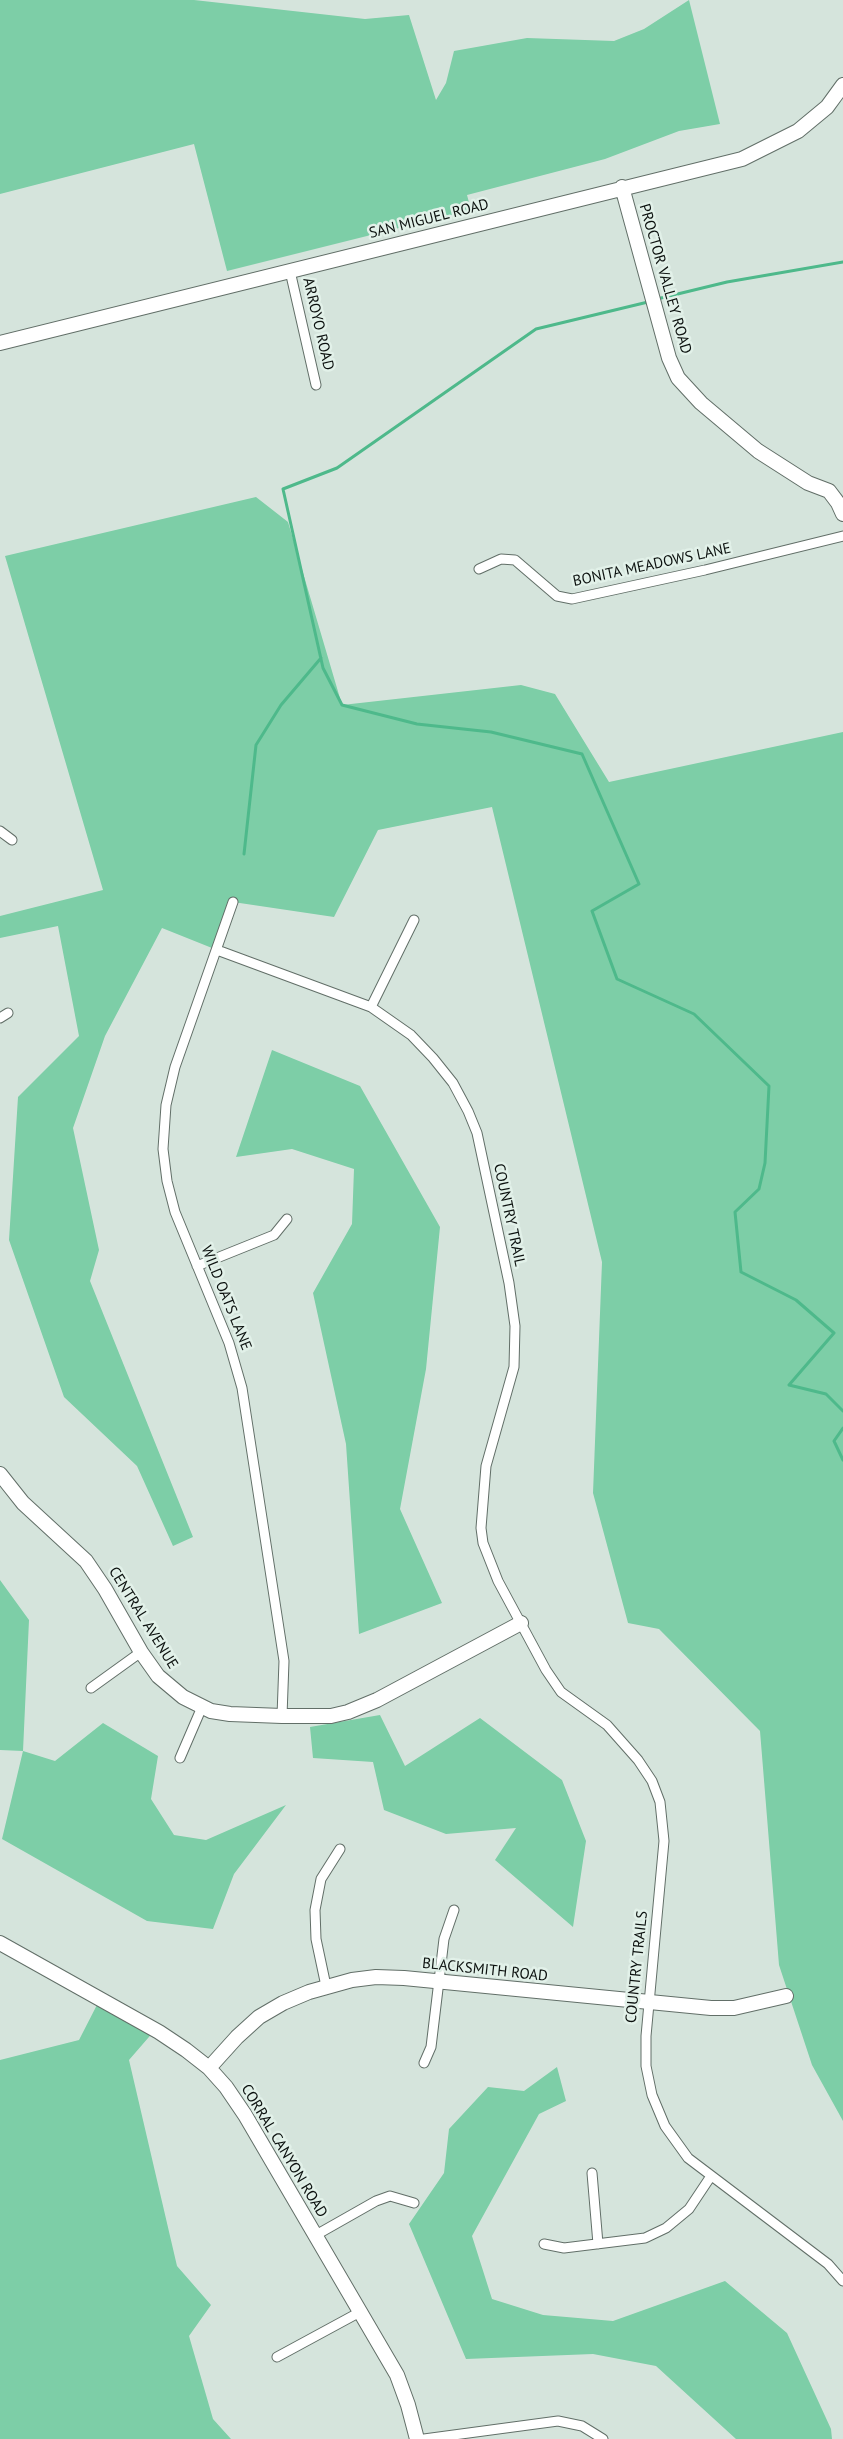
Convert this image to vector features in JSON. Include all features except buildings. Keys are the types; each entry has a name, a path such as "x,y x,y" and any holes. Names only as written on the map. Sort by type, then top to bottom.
{"street":[{"name":"SAN MIGUEL ROAD","path":"0,343 742,159 798,131 827,107 843,85"},
{"name":"PROCTOR VALLEY ROAD","path":"622,188 669,358 678,378 686,388 758,451 808,483 836,493 843,514"},
{"name":"ARROYO ROAD","path":"290,271 316,385"},
{"name":"BONITA MEADOWS LANE","path":"479,569 501,559 515,560 557,596 572,599 705,570 843,536"},
{"path":"0,831 12,840"},
{"name":"WILD OATS LANE","path":"233,902 175,1067 168,1096 164,1133 165,1165 170,1197 229,1343 242,1388 284,1661 282,1716"},
{"path":"370,1007 414,920"},
{"name":"COUNTRY TRAIL","path":"217,950 370,1007 411,1035 434,1058 461,1097 477,1132 508,1283 515,1326 516,1354 511,1381 486,1466 481,1528 483,1543 498,1581 520,1623"},
{"path":"197,1266 274,1235 287,1219"},
{"name":"CENTRAL AVENUE","path":"2,1481 86,1561 141,1652 165,1684 183,1698 202,1707 230,1714 282,1716 331,1716 358,1709 520,1623"},
{"name":"COUNTRY TRAILS","path":"520,1623 561,1692 607,1725 644,1767 658,1793 664,1841 645,2036 649,2081 657,2109 670,2135 683,2152 711,2176 828,2264 843,2281"},
{"path":"91,1688 141,1652"},
{"path":"180,1758 202,1707"},
{"path":"326,1986 315,1938 315,1910 321,1879 340,1849"},
{"path":"424,2063 431,2047 444,1939 454,1910"},
{"name":"CORRAL CANYON ROAD","path":"0,1943 159,2032 209,2068 226,2087 316,2235 400,2382 417,2439"},
{"name":"BLACKSMITH ROAD","path":"209,2068 259,2017 283,2002 326,1986 376,1977 711,2008 734,2008 786,1996"},
{"path":"592,2173 598,2244"},
{"path":"544,2244 564,2248 645,2238 666,2228 689,2209 711,2176"},
{"path":"316,2235 376,2201 390,2196 414,2203"},
{"path":"277,2357 360,2312"},
{"path":"424,2439 558,2421 582,2426 603,2439"}],"green space":[{"path":"0,0 194,0 365,19 409,15 436,100 446,83 454,51 527,38 614,41 644,29 689,0 720,124 679,131 605,159 467,195 471,210 227,271 194,144 0,194"},
{"path":"256,497 288,522 342,705 521,685 555,694 609,782 843,732 843,2121 812,2065 779,1965 760,1731 659,1629 628,1623 593,1493 602,1262 492,807 378,830 334,917 233,902 217,950 162,928 105,1036 73,1128 99,1250 90,1281 193,1537 173,1546 137,1466 64,1397 9,1240 18,1097 79,1036 58,926 0,938 0,916 103,890 5,556"},
{"path":"272,1050 360,1086 440,1227 426,1369 400,1509 442,1603 359,1634 346,1444 313,1293 352,1224 354,1169 292,1149 236,1157"},
{"path":"0,1580 29,1620 23,1751 0,1750"},
{"path":"380,1715 405,1766 480,1718 562,1780 586,1841 573,1927 495,1860 516,1828 446,1834 384,1810 373,1762 313,1758 310,1727"},
{"path":"103,1723 158,1756 151,1799 174,1835 206,1840 286,1805 234,1874 213,1929 147,1921 2,1839 23,1751 55,1761"},
{"path":"100,1999 155,2030 129,2060 177,2266 211,2305 189,2336 213,2419 231,2439 0,2439 0,2060 79,2040"},
{"path":"557,2067 566,2101 539,2114 472,2236 492,2299 543,2315 613,2321 725,2281 787,2333 831,2429 832,2439 736,2439 656,2366 593,2354 466,2359 409,2224 444,2173 449,2129 488,2087 524,2091"}],"waterway":[{"path":"657,299 727,282 843,262"},
{"path":"648,302 536,329 337,468 283,489 323,668 342,705 417,724 491,732 582,754 639,884 592,911 617,979 694,1014 769,1086 765,1163 759,1189 735,1212 741,1272 796,1300 834,1333 789,1385 826,1394 843,1411"},
{"path":"244,854 256,745 281,705 321,658"},
{"path":"843,1428 834,1441 843,1460"}]}
